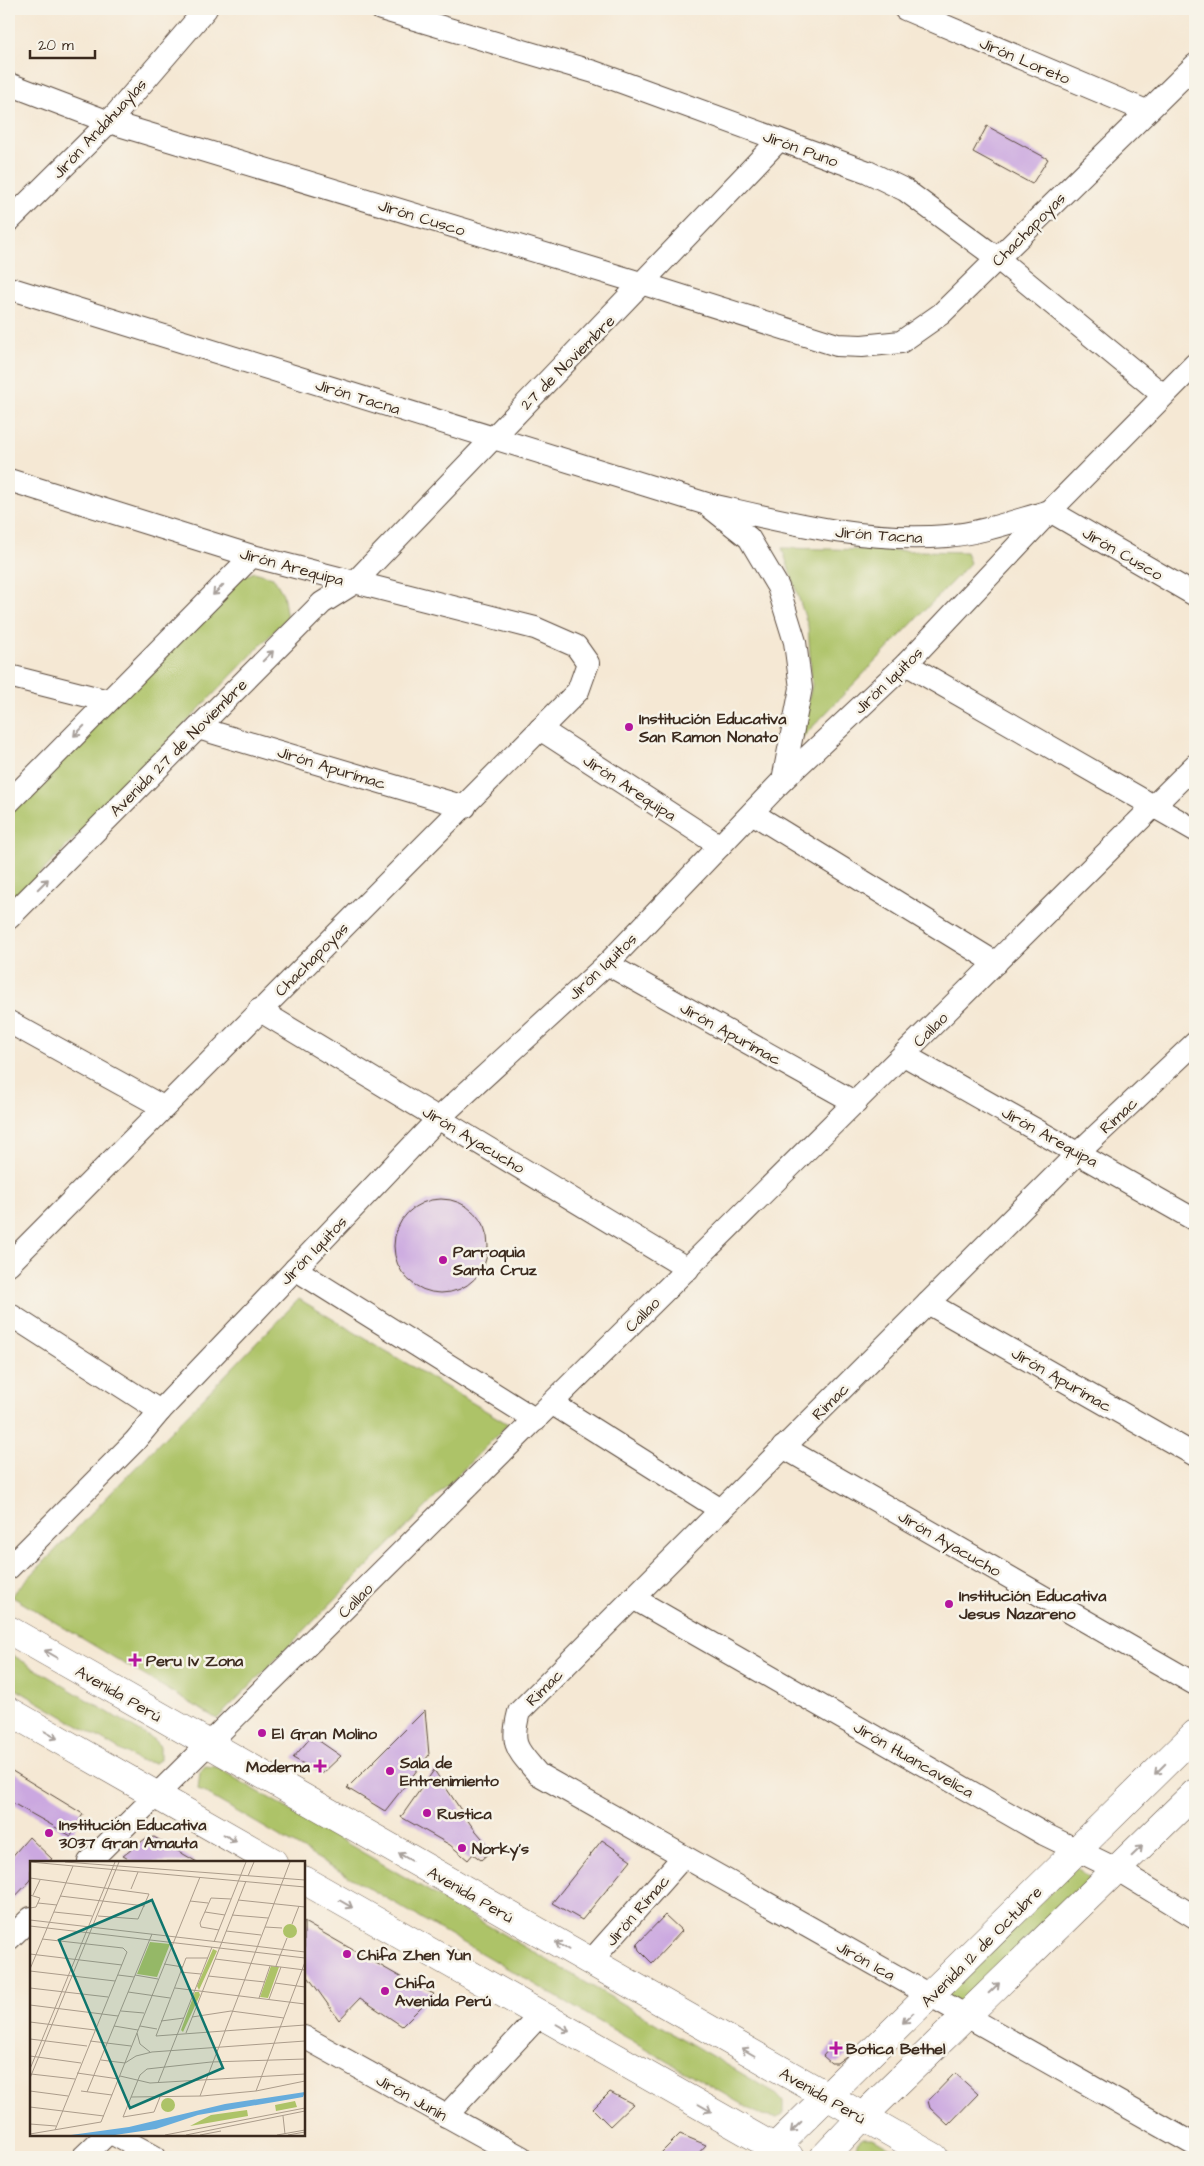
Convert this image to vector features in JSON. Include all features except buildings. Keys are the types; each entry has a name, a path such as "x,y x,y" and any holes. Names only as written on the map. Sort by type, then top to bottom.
{"main road":[{"name":"Avenida Perú","path":"9,1630 934,2157"},
{"path":"9,1711 271,1861"},
{"name":"Avenida 12 de Octubre","path":"777,2154 826,2097 917,2010 928,1995 1195,1734"},
{"path":"824,2157 862,2117 1195,1793"},
{"path":"305,1881 777,2154"}],"street":[{"name":"Jirón Andahuaylas","path":"9,221 109,122 206,9"},
{"name":"Jirón Puno","path":"381,9 594,72 868,172 905,190 997,258 1163,396"},
{"name":"Jirón Loreto","path":"905,9 1146,111"},
{"name":"Chachapoyas","path":"837,345 862,346 901,342 942,314 1146,111 1195,65"},
{"name":"Jirón Cusco","path":"9,84 109,122 644,284 837,345"},
{"name":"27 de Noviembre","path":"354,583 491,438 644,284 779,140"},
{"name":"Jirón Tacna","path":"9,288 707,504 846,534 892,538 948,536 988,529 1050,511"},
{"name":"Jirón Iquitos","path":"9,1568 135,1441 160,1411 439,1118 607,964 783,780 906,664 1050,511 1195,365"},
{"name":"Jirón Arequipa","path":"9,480 252,556 535,628 576,646"},
{"name":"Jirón Tacna","path":"707,504 749,538 778,588 795,642 801,688 783,780"},
{"name":"Jirón Cusco","path":"1050,511 1195,595"},
{"path":"9,802 252,556"},
{"name":"Avenida 27 de Noviembre","path":"9,918 322,603 354,583"},
{"name":"Chachapoyas","path":"14,1252 465,807 578,691 588,663 576,646"},
{"path":"906,664 1195,830"},
{"path":"9,676 108,701"},
{"name":"Jirón Apurímac","path":"198,728 465,807"},
{"name":"Jirón Arequipa","path":"540,729 720,846"},
{"name":"Callao","path":"90,1861 158,1796 208,1744 235,1720 1195,765"},
{"path":"752,813 996,963"},
{"name":"Jirón Apurímac","path":"607,964 856,1103"},
{"name":"Jirón Ayacucho","path":"259,1010 688,1269"},
{"path":"9,1022 163,1107"},
{"name":"Rimac","path":"538,1774 516,1748 514,1730 519,1712 1079,1152 1195,1043"},
{"name":"Jirón Arequipa","path":"904,1054 1079,1152 1195,1220"},
{"path":"295,1269 536,1420"},
{"name":"Jirón Apurímac","path":"928,1303 1195,1455"},
{"path":"9,1314 160,1411"},
{"path":"553,1404 721,1510"},
{"name":"Jirón Ayacucho","path":"783,1448 1195,1684"},
{"name":"Jirón Huancavelica","path":"633,1598 1077,1851 1118,1870 1195,1917"},
{"name":"Jirón Ica","path":"538,1774 1195,2146"},
{"name":"Jirón Rímac","path":"590,1962 683,1857"},
{"path":"9,1939 30,1919"},
{"path":"446,2116 540,2015"},
{"name":"Jirón Junín","path":"305,2038 520,2157"},
{"path":"83,2157 105,2136"},
{"path":"117,2136 155,2157"}],"green space":[{"path":"782,548 966,552 970,563 799,741 812,685 808,626"},
{"path":"254,572 273,577 283,594 287,618 9,906 9,810 236,581"},
{"path":"299,1299 508,1424 217,1719 11,1596"},
{"path":"9,1653 154,1740 160,1746 160,1760 154,1763 139,1761 9,1685"},
{"path":"205,1766 216,1767 777,2094 783,2101 783,2115 777,2118 762,2116 198,1789 200,1772"},
{"path":"1076,1867 1098,1885 967,2010 945,1998"},
{"path":"863,2138 873,2138 906,2157 855,2157 857,2143"}],"place":[{"name":"Institución Educativa San Ramon Nonato","path":"629,727"},
{"name":"Parroquia Santa Cruz","path":"443,1260"},
{"name":"Institución Educativa Jesus Nazareno","path":"949,1604"},
{"name":"Peru Iv Zona","path":"135,1660"},
{"name":"El Gran Molino","path":"262,1733"},
{"name":"Moderna","path":"320,1766"},
{"name":"Sala de Entrenimiento","path":"390,1771"},
{"name":"Rustica","path":"427,1813"},
{"name":"Institución Educativa 3037 Gran Amauta","path":"49,1833"},
{"name":"Norky's","path":"462,1848"},
{"name":"Chifa Zhen Yun","path":"347,1954"},
{"name":"Chifa Avenida Perú","path":"385,1991"},
{"name":"Botica Bethel","path":"836,2048"}]}
